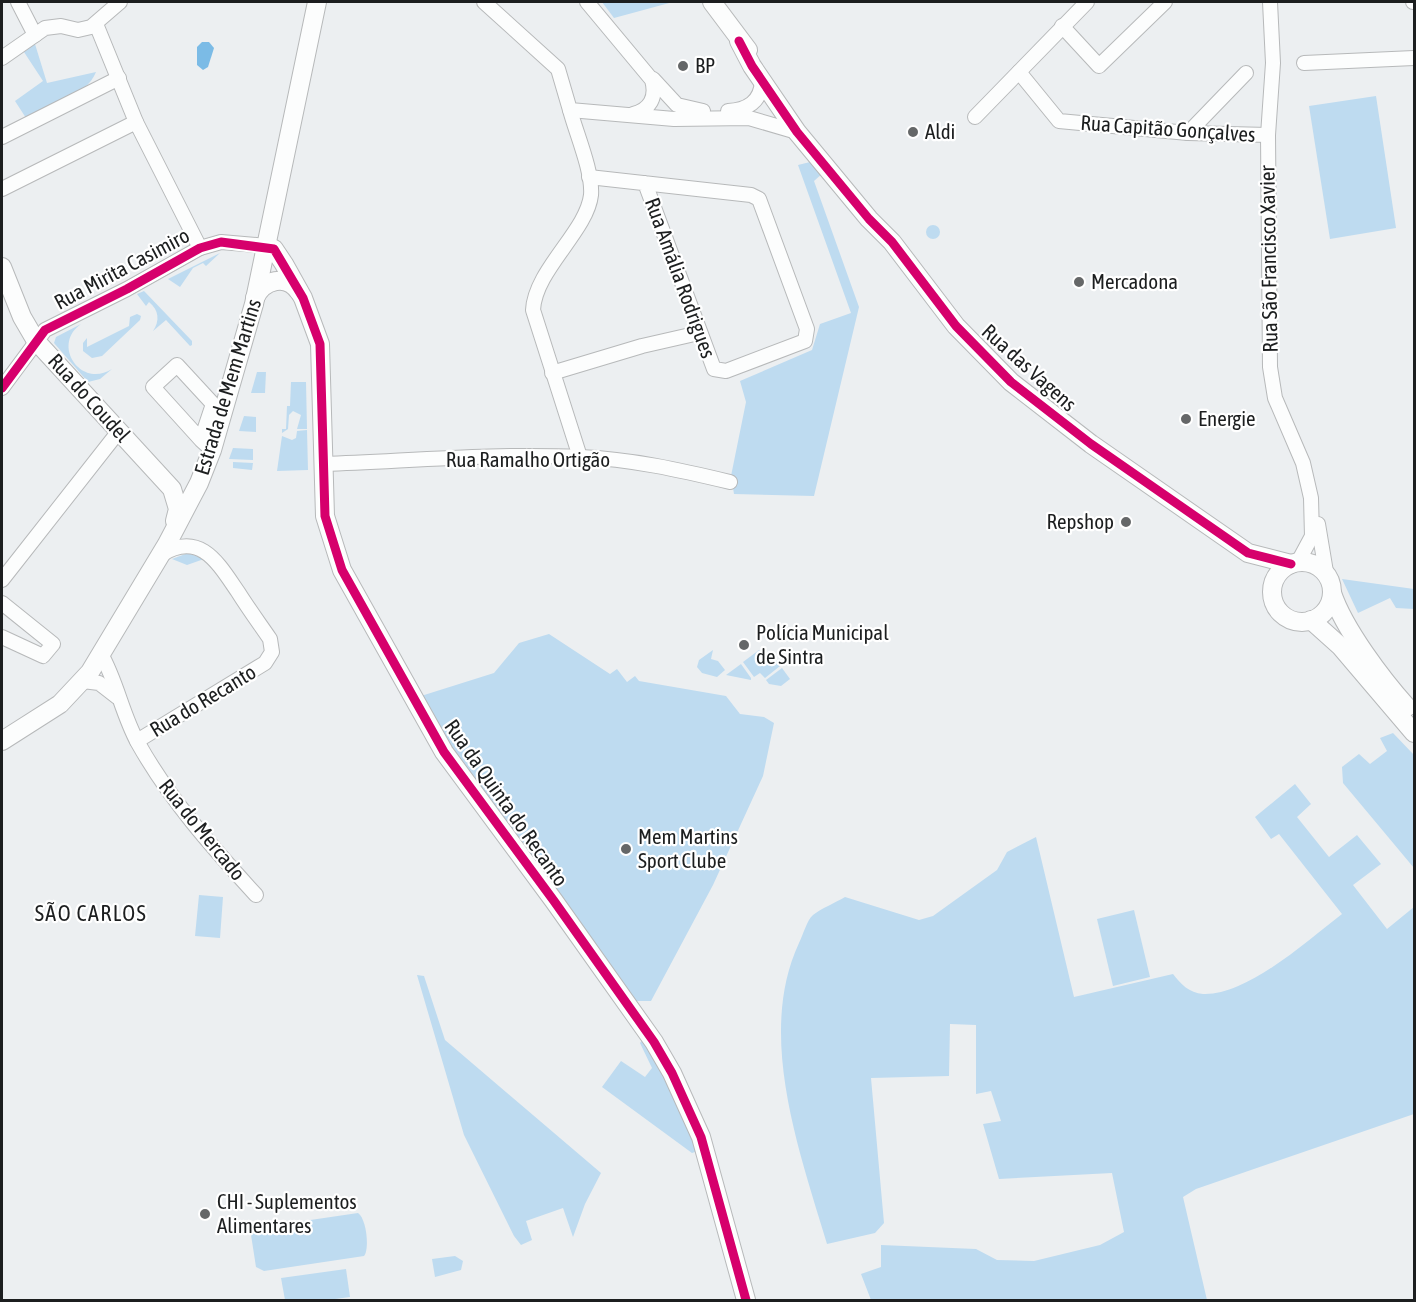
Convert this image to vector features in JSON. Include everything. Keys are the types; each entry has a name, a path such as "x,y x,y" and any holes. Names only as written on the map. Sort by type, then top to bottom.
{"street":[{"path":"18,2 35,35"},
{"path":"2,58 50,27 82,29 96,24 120,2"},
{"name":"Estrada de Mem Martins","path":"2,741 60,704 83,681 159,556 199,483 206,445 255,299 317,2"},
{"path":"484,2 558,69 589,177 591,193 588,206 535,298 535,322 580,457"},
{"path":"975,117 1087,2"},
{"path":"1062,26 1099,66 1165,2"},
{"name":"Rua São Francisco Xavier","path":"1270,2 1273,63 1268,135 1271,380 1278,408 1303,463 1312,510 1312,536 1294,563"},
{"path":"711,3 761,64 805,132"},
{"path":"591,4 671,100 694,111 744,109 756,100 762,81"},
{"path":"96,24 136,122 200,248"},
{"path":"740,41 762,81 805,132"},
{"path":"1304,63 1414,58"},
{"name":"Rua Capitão Gonçalves","path":"1019,72 1059,120 1188,133 1268,135"},
{"path":"1188,133 1246,73"},
{"path":"628,115 646,109 653,99 654,86 649,75"},
{"path":"2,137 119,78"},
{"path":"570,110 675,118 749,118 805,132"},
{"path":"2,189 136,122"},
{"name":"Rua das Vagens","path":"805,132 869,219 892,242 956,326 1034,403 1248,554 1272,588"},
{"name":"Rua Amália Rodrigues","path":"589,177 645,183 751,195 759,199 807,336 800,345 720,371 710,363 645,183"},
{"name":"Rua Mirita Casimiro","path":"2,388 45,330 127,289 200,248 221,242 267,246"},
{"name":"Rua da Quinta do Recanto","path":"267,246 274,249 303,298 317,333 322,355 325,516 335,554 355,596 462,779 554,901 654,1042 672,1073 701,1137 746,1300"},
{"name":"Rua do Coudel","path":"2,267 22,317 36,341 172,489"},
{"path":"255,299 266,284 278,280 296,286 303,298"},
{"path":"552,373 642,346 699,333"},
{"path":"177,365 213,404 206,445 153,387 177,365"},
{"path":"2,580 119,431"},
{"name":"Rua Ramalho Ortigão","path":"324,464 512,456 580,457 650,465 730,482"},
{"path":"172,489 183,492 199,483"},
{"path":"172,489 178,509 172,532"},
{"name":"Rua São Francisco Xavier","path":"1312,510 1318,524 1326,572"},
{"name":"Rua do Recanto","path":"137,741 265,663 272,652 270,639 214,557 203,550 185,547 175,548 159,556"},
{"name":"Rua das Vagens","path":"1248,554 1294,563"},
{"path":"1332,593 1326,609 1311,620 1298,621 1280,612 1275,604 1272,588 1275,578 1294,563 1311,563 1326,572 1337,609 1404,710 1414,733"},
{"path":"2,603 53,644 43,656 2,637"},
{"path":"1311,620 1404,710"},
{"name":"Rua do Mercado","path":"101,654 110,670 118,698 137,741 183,813 256,895"},
{"path":"83,681 99,683 118,698"}],"shaded area":[{"path":"602,2 673,2 614,18"},
{"path":"35,44 47,83 96,72 91,81 76,95 26,118 15,101 43,81 24,52"},
{"path":"1376,96 1396,228 1330,239 1309,106"},
{"path":"810,162 823,173 814,181 859,307 814,496 734,494 731,476 746,402 740,381 812,350 820,324 851,313 798,165"},
{"path":"930,225 936,225 940,232 936,239 930,239 926,235 926,229"},
{"path":"220,253 206,266 203,263 193,268 180,287 168,279"},
{"path":"144,291 192,341 192,345 190,346 166,320 153,331 157,323 155,308 149,302 146,306 137,294"},
{"path":"137,314 141,316 140,320 102,356 92,358 83,351 83,343 87,338 87,347 129,326 130,317"},
{"path":"81,324 72,333 69,343 69,353 74,362 81,369 90,373 101,374 112,369 100,379 88,382 54,343 56,337"},
{"path":"257,372 266,372 265,393 251,393"},
{"path":"291,382 306,382 307,429 297,429 301,415 293,411 289,415 288,429 282,433 282,429 286,429"},
{"path":"244,416 256,417 256,432 239,431"},
{"path":"307,430 308,470 277,471 282,436 292,440 296,438 297,431"},
{"path":"233,448 253,449 253,460 229,459"},
{"path":"233,462 253,463 252,470 233,468"},
{"path":"188,553 204,559 187,565 172,559"},
{"path":"1342,579 1414,589 1414,609 1396,608 1390,598 1358,613"},
{"name":"Mem Martins Sport Clube","path":"549,634 610,674 617,669 627,682 635,676 639,681 726,696 740,714 764,717 774,723 763,776 713,885 651,1001 636,1001 466,772 421,696 494,673 519,643"},
{"path":"713,650 711,659 718,661 725,670 717,677 702,673 697,667 699,660"},
{"path":"759,650 765,658 771,654 780,666 765,678 760,673 754,677 743,662"},
{"path":"741,664 751,678 751,680 726,675"},
{"path":"782,668 790,679 781,686 769,684 766,680"},
{"path":"1393,733 1414,755 1414,868 1343,783 1342,767 1359,754 1370,764 1387,751 1380,738"},
{"path":"1295,784 1311,804 1297,817 1329,857 1357,835 1381,864 1353,885 1387,929 1414,907 1414,1114 1196,1189 1183,1197 1207,1300 871,1300 861,1274 881,1267 881,1245 976,1249 997,1260 1034,1261 1100,1245 1124,1232 1112,1173 999,1179 983,1124 1001,1121 991,1091 976,1094 976,1025 950,1024 949,1076 871,1078 884,1223 875,1233 827,1244 795,1133 782,1055 781,1016 787,979 799,943 811,917 845,897 919,920 933,916 997,870 1007,852 1036,837 1074,997 1173,974 1194,992 1203,994 1220,992 1238,986 1276,964 1342,914 1279,834 1271,839 1255,817"},
{"path":"199,895 223,897 220,938 195,936"},
{"path":"1134,910 1150,977 1113,986 1097,919"},
{"path":"417,975 424,976 445,1040 601,1173 585,1204 573,1237 563,1208 526,1221 532,1240 521,1245 514,1236 464,1135"},
{"path":"643,1039 666,1076 698,1151 692,1153 602,1087 621,1061 645,1077 652,1068 640,1043"},
{"path":"358,1213 366,1233 367,1247 364,1256 264,1271 256,1267 251,1235 256,1228"},
{"path":"455,1256 463,1261 461,1270 435,1277 432,1259"},
{"path":"346,1269 350,1297 328,1300 285,1300 281,1278"}],"water":[{"path":"202,42 209,42 214,48 208,67 203,70 197,65 197,47"}],"cycle path":[{"path":"739,41 752,66 797,132 869,219 892,242 956,326 1011,382 1091,444 1248,553 1291,564"},
{"path":"2,388 45,330 127,289 200,248 221,242 274,249 303,298 320,344 325,516 342,570 444,752 554,901 654,1042 672,1073 701,1137 746,1300"}],"place":[{"name":"BP","path":"683,66"},
{"name":"Aldi","path":"913,132"},
{"name":"Mercadona","path":"1079,282"},
{"name":"Energie","path":"1186,419"},
{"name":"Repshop","path":"1126,522"},
{"name":"Polícia Municipal de Sintra","path":"744,645"},
{"name":"Mem Martins Sport Clube","path":"626,849"},
{"name":"CHI - Suplementos Alimentares","path":"205,1214"}],"district":[{"name":"SÃO CARLOS","path":"91,913"}]}
